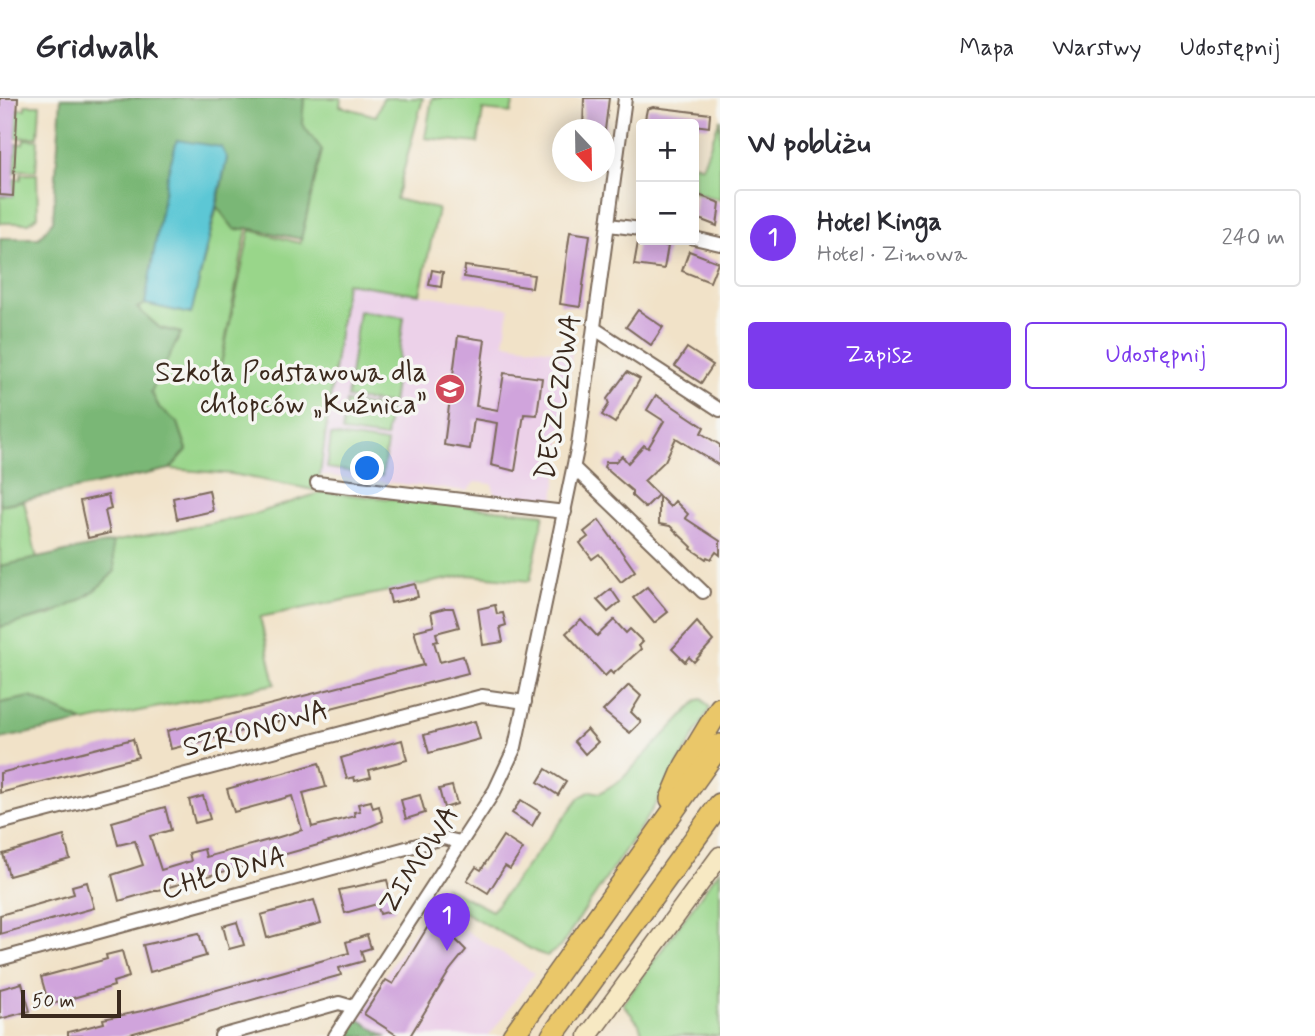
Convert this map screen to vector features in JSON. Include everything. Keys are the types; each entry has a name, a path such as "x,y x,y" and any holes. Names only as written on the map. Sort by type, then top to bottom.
{"highway":[{"path":"652,843 685,766 720,708"},
{"path":"513,1036 720,746"},
{"path":"552,1036 720,804"},
{"path":"696,839 720,815"}],"street":[{"name":"DESZCZOWA","path":"525,702 574,468 625,98"},
{"path":"609,225 636,228"},
{"path":"699,238 720,244"},
{"path":"595,329 720,410"},
{"path":"574,468 583,473 703,592"},
{"path":"317,484 565,512"},
{"name":"SZRONOWA","path":"0,823 482,696 525,702"},
{"name":"ZIMOWA","path":"335,1036 507,768 525,702"},
{"name":"CHŁODNA","path":"0,958 443,838 460,842"},
{"path":"588,1036 720,856"},
{"path":"221,1036 339,1003 353,1007"}],"shaded area":[{"name":"Szkoła Podstawowa dla chłopców „Kuźnica”","path":"346,283 509,308 504,343 572,353 554,500 495,494 492,484 475,482 467,491 320,475"},
{"path":"444,917 534,973 489,1036 385,1036 357,1018 420,922"}],"green space":[{"path":"61,98 304,98 302,124 322,150 301,239 247,228 235,230 217,207 227,158 177,140 167,176 145,304 137,308 160,328 181,333 151,392 160,409 178,423 187,450 170,469 0,505 0,238 39,238 53,221"},
{"path":"304,98 341,98 340,106 376,116 383,98 423,98 396,199 438,209 420,294 346,283 320,475 314,490 232,474 170,469 187,449 178,423 160,409 151,392 181,333 160,328 137,308 145,304 191,314 217,207 235,230 247,228 219,374 250,230 300,243 322,150 302,124"},
{"path":"432,98 514,98 511,113 483,110 478,143 425,138"},
{"path":"25,105 40,105 38,137 16,138 17,109 25,109"},
{"path":"720,119 720,200 699,194 699,166 702,167"},
{"path":"24,139 38,140 36,171 19,170 15,173 16,144 23,144"},
{"path":"21,174 37,174 38,216 29,223 0,223 0,196 13,196 14,179 21,179"},
{"path":"359,311 404,317 392,404 347,398"},
{"path":"346,402 390,408 386,438 342,432"},
{"path":"331,435 387,443 382,476 327,468"},
{"path":"322,492 544,514 530,581 468,575 260,617 275,684 84,722 31,697 0,703 0,627 54,614 115,571 112,542 252,515"},
{"path":"24,501 37,559 0,566 0,505"},
{"path":"112,542 115,571 89,594 63,609 0,627 0,566"},
{"path":"30,697 84,722 0,739 0,703"},
{"path":"702,699 710,708 652,810 560,947 547,956 536,952 453,906 445,887 492,911 580,797 591,791 600,793 622,779 698,700"},
{"path":"720,869 720,1036 643,1036 639,1024 623,1004"},
{"path":"357,1018 385,1036 346,1036"}],"water":[{"path":"177,140 221,147 227,158 191,314 145,304 167,176"}],"building":[{"path":"0,98 18,98 13,196 0,195"},
{"path":"584,98 609,98 606,119 583,119"},
{"path":"653,107 710,114 709,127 699,126 699,119 645,119 647,109"},
{"path":"699,195 720,203 717,226 699,219"},
{"path":"570,232 590,235 580,307 560,304"},
{"path":"637,245 668,246 664,269 634,265"},
{"path":"689,251 718,262 710,282 682,271"},
{"path":"465,266 534,275 532,288 464,277"},
{"path":"432,270 443,272 441,287 429,285"},
{"path":"638,310 663,327 651,345 626,327"},
{"path":"458,336 485,340 476,406 498,410 504,373 542,378 537,415 524,414 515,471 491,465 497,423 474,419 470,449 444,445"},
{"path":"687,348 713,365 701,383 675,366"},
{"path":"627,372 640,379 615,423 602,415 609,404 607,399"},
{"path":"656,395 704,427 701,433 720,445 720,466 676,438 665,461 644,481 658,495 645,508 632,496 632,491 604,467 606,462 615,462 622,456 628,463 644,445 648,448 664,421 647,410"},
{"path":"209,490 213,511 177,519 173,498"},
{"path":"108,495 111,509 105,511 110,533 88,538 80,501"},
{"path":"659,496 670,507 675,501 688,514 685,518 720,541 720,555 716,552 711,559 706,559 691,549 670,526 659,524"},
{"path":"599,520 635,571 621,582 599,554 592,559 580,543 588,537 584,532"},
{"path":"415,584 418,597 391,603 388,590"},
{"path":"647,587 668,612 654,623 633,598"},
{"path":"611,589 620,602 608,612 597,600"},
{"path":"495,605 497,614 503,613 506,625 500,627 503,642 483,645 478,609"},
{"path":"453,608 459,627 436,633 438,641 434,642 440,662 463,656 468,673 171,749 167,731 424,665 414,631 434,626 431,612"},
{"path":"581,619 597,636 614,620 626,633 630,629 643,642 639,646 641,649 613,674 610,671 605,676 566,633"},
{"path":"697,622 713,641 694,662 689,657 685,662 672,649"},
{"path":"629,685 641,696 631,712 641,722 630,733 603,711"},
{"path":"475,721 480,739 429,753 424,735"},
{"path":"587,729 598,742 585,754 574,741"},
{"path":"133,739 138,757 0,793 0,773"},
{"path":"402,740 407,760 369,770 371,777 355,781 354,777 347,779 341,758"},
{"path":"319,763 326,787 303,793 312,827 355,816 354,812 360,811 358,804 371,801 373,808 379,806 383,821 343,838 119,901 112,875 143,865 135,841 118,845 112,822 165,807 171,830 150,836 161,870 191,861 189,853 204,849 206,857 276,838 302,830 292,796 234,812 227,789"},
{"path":"546,769 566,782 558,795 538,782"},
{"path":"452,786 457,804 444,808 439,789"},
{"path":"420,795 425,813 406,819 401,800"},
{"path":"203,796 210,819 195,823 189,800"},
{"path":"521,800 540,812 532,826 512,813"},
{"path":"64,836 70,859 9,876 3,854"},
{"path":"503,836 523,849 510,869 505,866 488,893 467,880 476,867 481,870"},
{"path":"387,880 395,910 380,914 377,904 345,913 339,890"},
{"path":"87,882 94,908 0,934 0,915 74,894 72,886"},
{"path":"314,900 321,923 267,938 261,915"},
{"path":"237,922 244,945 229,949 223,926"},
{"path":"430,923 451,935 466,950 450,970 410,1036 398,1036 364,1014 386,980 393,984"},
{"path":"199,933 206,956 150,972 143,945"},
{"path":"367,935 371,948 361,951 364,961 339,968 341,975 123,1036 68,1036 68,1032 104,1023 103,1019 142,1011 349,953 346,942"},
{"path":"122,951 129,977 113,982 114,986 49,1005 41,977 107,959 106,955"},
{"path":"22,983 30,1011 0,1019 0,989"}],"place":[{"name":"Szkoła Podstawowa dla chłopców „Kuźnica”","path":"450,389"},
{"name":"Hotel Kinga","path":"447,951"}]}
